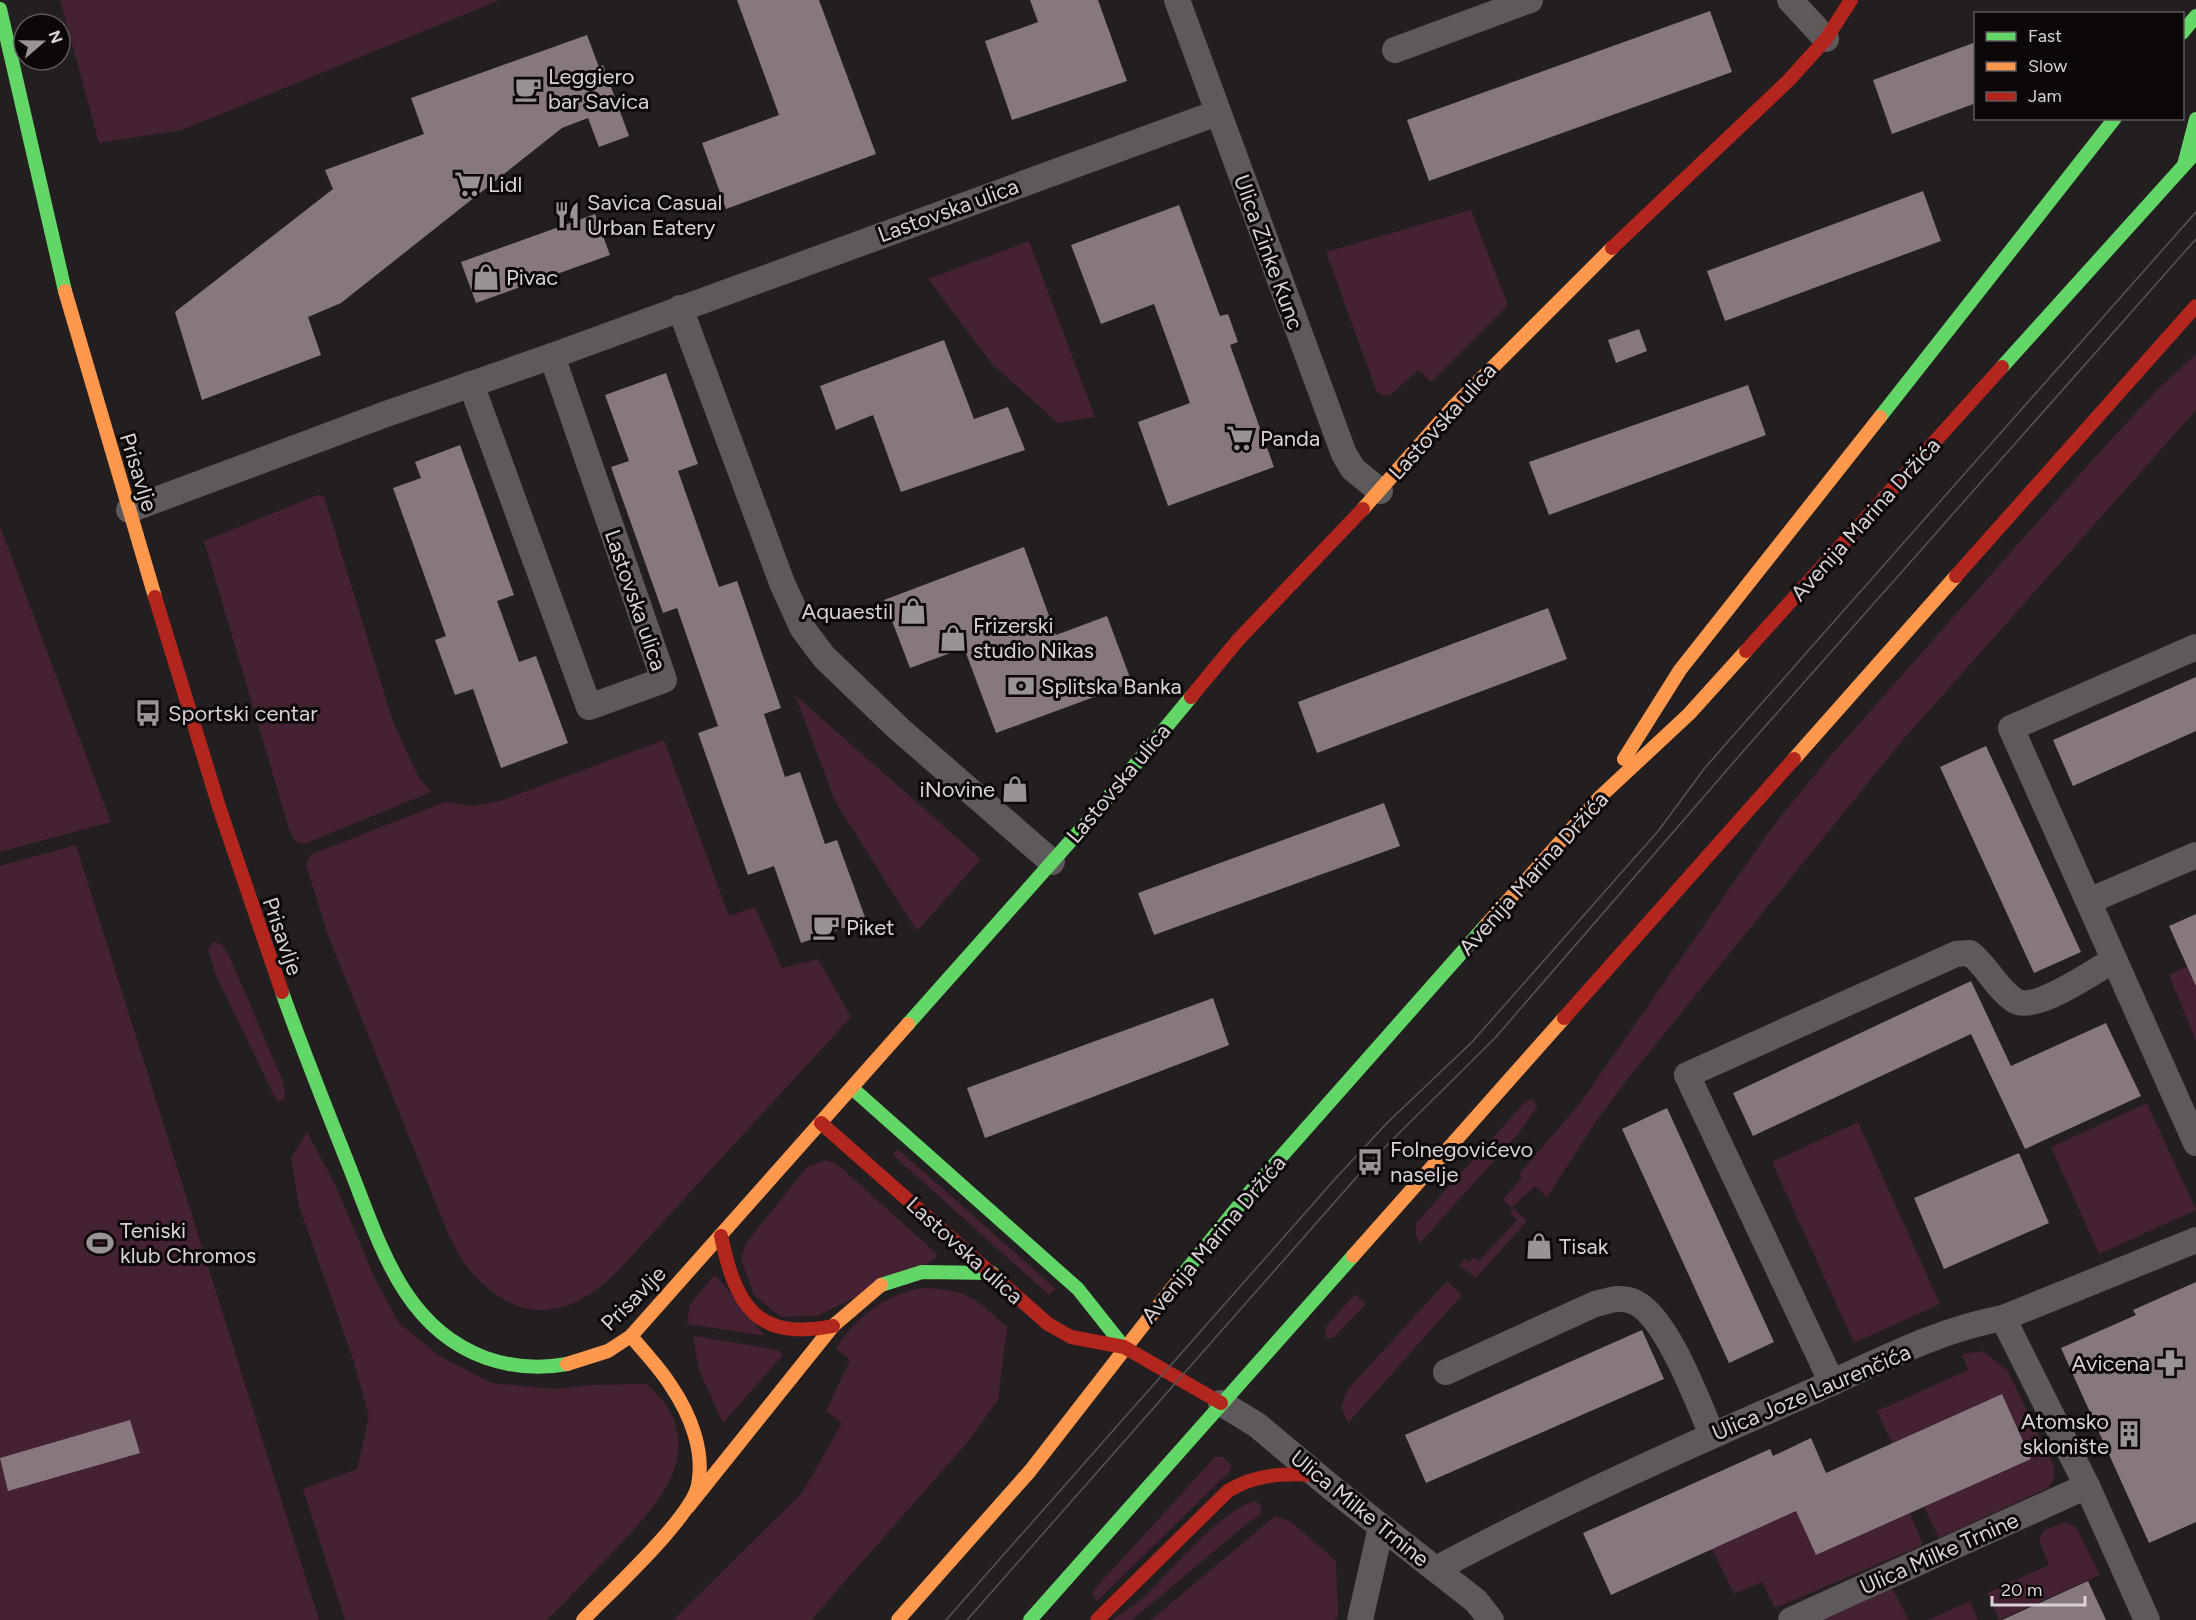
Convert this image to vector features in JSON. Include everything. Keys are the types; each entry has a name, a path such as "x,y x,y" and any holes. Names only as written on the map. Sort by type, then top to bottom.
{"street":[{"name":"Ulica Zinke Kunc","path":"1177,0 1344,454 1353,470 1380,491"},
{"path":"1395,50 1530,0"},
{"path":"1790,0 1826,39"},
{"name":"Lastovska ulica","path":"1221,1403 1124,1347 1078,1289 852,1088 1052,862 1238,640 1380,491 1454,406 1528,329 1740,124 1789,80 1826,39 1851,0"},
{"name":"Prisavlje","path":"0,9 67,300 252,914 319,1092 397,1282 429,1324 453,1342 481,1356 510,1364 538,1368 596,1358 617,1347 631,1335 721,1236 852,1088"},
{"path":"2184,31 2196,16"},
{"name":"Lastovska ulica","path":"129,510 1217,113"},
{"path":"2184,165 2196,119"},
{"path":"1601,796 1680,670 1949,332 2113,120"},
{"name":"Avenija Marina Držića","path":"898,1620 1030,1471 1124,1347 1250,1192 1601,796 1689,714 2196,152"},
{"path":"1030,1620 2196,306"},
{"name":"Lastovska ulica","path":"680,308 782,583 803,628 824,657 899,729 1052,862"},
{"name":"Lastovska ulica","path":"471,384 589,707 664,680 552,356"},
{"path":"2196,647 2011,728 2196,1143"},
{"path":"2089,901 2196,855"},
{"path":"1832,1383 1687,1075 1956,954 1970,953 1981,961 2005,992 2016,1002 2032,1003 2049,997 2114,960"},
{"name":"Lastovska ulica","path":"821,1123 992,1273 1042,1320 1063,1333 1098,1344 1124,1347"},
{"path":"721,1236 726,1267 733,1286 757,1318 774,1327 793,1332 813,1332 833,1326"},
{"name":"Ulica Joze Laurenčića","path":"1436,1569 1527,1521 1712,1435 1969,1324 2003,1318 2196,1239"},
{"path":"583,1620 631,1573 688,1507 833,1326 873,1290 902,1275 943,1272 992,1273"},
{"path":"1446,1372 1595,1304 1616,1298 1631,1300 1645,1307 1660,1323 1712,1435"},
{"path":"2003,1318 2087,1486 2147,1620"},
{"path":"631,1335 671,1385 692,1424 700,1460 700,1473 698,1487 688,1507"},
{"name":"Ulica Milke Trnine","path":"1221,1403 1257,1425 1476,1602 1491,1620"},
{"path":"1097,1620 1133,1588 1208,1508 1235,1486 1262,1476 1287,1473 1317,1475"},
{"name":"Ulica Milke Trnine","path":"1791,1620 2087,1486"},
{"path":"1360,1620 1381,1527"}],"shaded area":[{"path":"60,0 500,0 182,130 99,143 72,44 72,12 63,12"},
{"path":"1471,210 1508,305 1431,382 1418,370 1389,396 1382,395 1376,390 1326,252"},
{"path":"1029,241 1095,417 1058,423 993,365 928,279"},
{"path":"2196,354 2196,410 1902,741 1626,1081 1597,1120 1547,1197 1535,1186 1512,1208 1503,1200 1522,1177 1519,1174 1581,1102 1773,826 1826,761 2095,457 2157,390"},
{"path":"318,495 324,496 393,722 418,776 431,792 304,844 295,841 289,829 204,541"},
{"path":"0,526 111,822 0,852"},
{"path":"795,695 981,859 917,931 836,803"},
{"path":"664,740 729,916 755,907 782,968 818,959 851,1017 618,1271 600,1287 563,1307 545,1310 527,1309 508,1302 490,1290 471,1272 449,1236 329,938 306,865 310,855 445,802 472,806 500,801"},
{"name":"Teniski klub Chromos","path":"76,845 319,1620 0,1620 0,866"},
{"path":"213,941 222,945 229,955 284,1084 285,1099 277,1102 216,975 208,950"},
{"path":"2196,962 2196,1041 2169,975"},
{"path":"1533,1099 1537,1107 1519,1133 1420,1243 1416,1235 1416,1223 1526,1101"},
{"path":"2147,1103 2196,1210 2099,1254 2051,1147"},
{"path":"1858,1122 1940,1304 1854,1343 1772,1162"},
{"path":"307,1132 337,1188 375,1279 399,1323 441,1357 492,1383 554,1389 593,1385 647,1384 667,1407 677,1431 678,1453 672,1475 660,1497 626,1538 546,1620 345,1620 303,1489 357,1469 369,1416 353,1359 299,1206 291,1158"},
{"path":"899,1150 1056,1289 1049,1295 894,1156 894,1151"},
{"path":"825,1160 837,1164 937,1254 936,1259 817,1316 781,1317 754,1295 741,1258 746,1243 807,1167"},
{"path":"1514,1208 1527,1221 1476,1278 1459,1265 1465,1259 1469,1262 1474,1257 1479,1261 1517,1220 1510,1213"},
{"path":"713,1276 717,1277 765,1336 687,1324 690,1305"},
{"path":"1447,1281 1462,1295 1348,1423 1341,1407 1348,1389"},
{"path":"921,1288 949,1290 969,1297 986,1308 1007,1327 998,1400 966,1444 811,1620 673,1620 802,1493 842,1423 826,1411 850,1360 836,1349 844,1337 862,1317 883,1302"},
{"path":"1355,1294 1366,1304 1333,1338 1326,1338 1325,1328"},
{"path":"696,1336 778,1350 783,1355 723,1423 699,1370 693,1338"},
{"path":"1983,1351 2008,1371 2054,1467 2054,1479 2048,1488 1939,1538 1924,1507 2031,1459 2002,1394 1892,1443 1877,1411 1968,1370 1962,1354"},
{"path":"1215,1457 1223,1457 1232,1466 1229,1472 1097,1601 1092,1592"},
{"path":"1255,1501 1261,1505 1261,1515 1249,1522 1132,1620 1112,1620 1142,1599 1212,1528 1242,1506"},
{"path":"1796,1511 1817,1555 1910,1513 1923,1545 1775,1608 1762,1582 1734,1594 1712,1549"},
{"path":"1275,1516 1290,1521 1336,1561 1338,1616 1335,1620 1151,1620"},
{"path":"2065,1522 2076,1527 2100,1575 1999,1620 1987,1593 2049,1565 2039,1540 2044,1530"},
{"path":"1881,1588 1893,1590 1909,1620 1812,1620"},
{"path":"1970,1601 1978,1620 1928,1620"}],"building":[{"path":"737,0 819,0 876,154 726,209 702,143 779,115"},
{"path":"1030,0 1098,0 1127,81 1012,120 985,41 1038,22"},
{"path":"1710,11 1732,72 1429,181 1407,120"},
{"path":"587,35 599,67 603,65 629,136 599,147 588,118 562,128 341,303 308,317 321,355 202,400 175,312 333,189 325,170 424,134 411,98"},
{"path":"1974,43 1974,104 1892,134 1873,80"},
{"path":"1923,191 1941,241 1725,321 1707,271"},
{"path":"1179,205 1220,316 1228,314 1238,342 1230,345 1274,467 1168,506 1138,422 1190,403 1154,304 1101,324 1071,245"},
{"path":"595,214 610,255 476,303 461,262"},
{"path":"1639,329 1647,351 1616,363 1608,340"},
{"path":"944,340 974,419 1008,407 1025,450 901,492 873,415 836,430 820,386"},
{"path":"666,373 698,464 678,471 719,587 737,581 781,708 764,714 785,777 800,772 825,844 837,840 866,920 801,943 774,866 748,875 698,733 718,726 677,608 663,613 611,467 629,461 605,395"},
{"path":"1748,385 1766,435 1549,515 1529,462"},
{"path":"460,445 514,595 497,601 519,662 536,656 568,743 501,768 473,689 455,695 435,640 446,636 393,488 421,478 415,462"},
{"path":"1024,547 1056,635 1107,616 1132,683 996,733 964,648 910,668 884,600"},
{"path":"1548,608 1567,659 1317,753 1298,702"},
{"path":"2196,677 2196,731 2073,786 2053,740"},
{"path":"1986,746 2081,952 2034,973 1940,767"},
{"path":"1384,803 1400,846 1154,935 1138,893"},
{"path":"2196,914 2196,986 2169,926"},
{"path":"1971,981 2011,1066 2106,1023 2141,1096 2025,1149 1971,1034 1753,1136 1733,1093"},
{"path":"1213,998 1229,1045 985,1138 967,1088"},
{"path":"1667,1108 1774,1342 1729,1363 1622,1129"},
{"path":"2019,1153 2049,1223 1944,1269 1914,1198"},
{"path":"2196,1282 2196,1522 2149,1543 2061,1348 2136,1315 2133,1310"},
{"path":"1642,1330 1664,1379 1426,1483 1405,1435"},
{"path":"2002,1394 2031,1459 1816,1555 1796,1511 1611,1595 1583,1533 1770,1449 1773,1456 1811,1438 1826,1473"},
{"path":"130,1420 140,1453 8,1491 0,1458"},
{"path":"2088,1581 2106,1620 2002,1620"}],"tram line":[{"path":"946,1620 1335,1179 1387,1123 1472,1042 1659,830 1704,769 2196,212"},
{"path":"967,1620 1370,1162 1495,1038 1746,748 2196,239"}],"traffic: fast":[{"path":"0,9 65,291"},
{"path":"2184,31 2196,16"},
{"path":"2184,165 2196,119"},
{"path":"1880,417 2113,120"},
{"path":"2002,367 2196,152"},
{"path":"908,1024 1091,818 1191,697"},
{"path":"1180,1278 1250,1192 1487,924"},
{"path":"282,992 383,1252 397,1279 414,1304 433,1326 457,1344 486,1358 526,1366 567,1364"},
{"path":"852,1088 1078,1289 1124,1347"},
{"path":"1030,1620 1353,1256"},
{"path":"881,1285 922,1272 992,1273"}],"traffic: slow":[{"path":"1363,509 1454,406 1612,248"},
{"path":"65,291 155,597"},
{"path":"1624,759 1680,670 1880,417"},
{"path":"1794,759 1956,576"},
{"path":"1487,924 1601,796 1689,714 1746,651"},
{"path":"1353,1256 1564,1018"},
{"path":"567,1364 608,1351 631,1336 908,1024"},
{"path":"898,1620 1030,1471 1180,1278"},
{"path":"688,1507 833,1326 881,1285"},
{"path":"583,1620 666,1535 692,1499 698,1485 700,1472 698,1446 690,1421 667,1379 631,1336"}],"traffic: jam":[{"path":"1612,248 1789,80 1826,39 1851,0"},
{"path":"1956,576 2196,306"},
{"path":"1746,651 2002,367"},
{"path":"1191,697 1238,640 1363,509"},
{"path":"155,597 220,810 282,992"},
{"path":"1564,1018 1794,759"},
{"path":"821,1123 1048,1324 1071,1337 1124,1347 1221,1403"},
{"path":"721,1236 734,1282 754,1313 768,1323 785,1328 807,1329 833,1326"},
{"path":"1097,1620 1228,1491 1249,1481 1271,1476 1317,1475"}],"place":[{"name":"Leggiero bar Savica","path":"528,89"},
{"name":"Lidl","path":"468,184"},
{"name":"Savica Casual Urban Eatery","path":"567,215"},
{"name":"Pivac","path":"486,277"},
{"name":"Panda","path":"1240,438"},
{"name":"Aquaestil","path":"913,611"},
{"name":"Frizerski studio Nikas","path":"953,638"},
{"name":"Splitska Banka","path":"1021,686"},
{"name":"Sportski centar","path":"148,713"},
{"name":"iNovine","path":"1015,789"},
{"name":"Piket","path":"826,927"},
{"name":"Folnegovićevo naselje","path":"1370,1162"},
{"name":"Teniski klub Chromos","path":"100,1243"},
{"name":"Tisak","path":"1539,1246"},
{"name":"Avicena","path":"2170,1363"},
{"name":"Atomsko sklonište","path":"2129,1434"}]}
